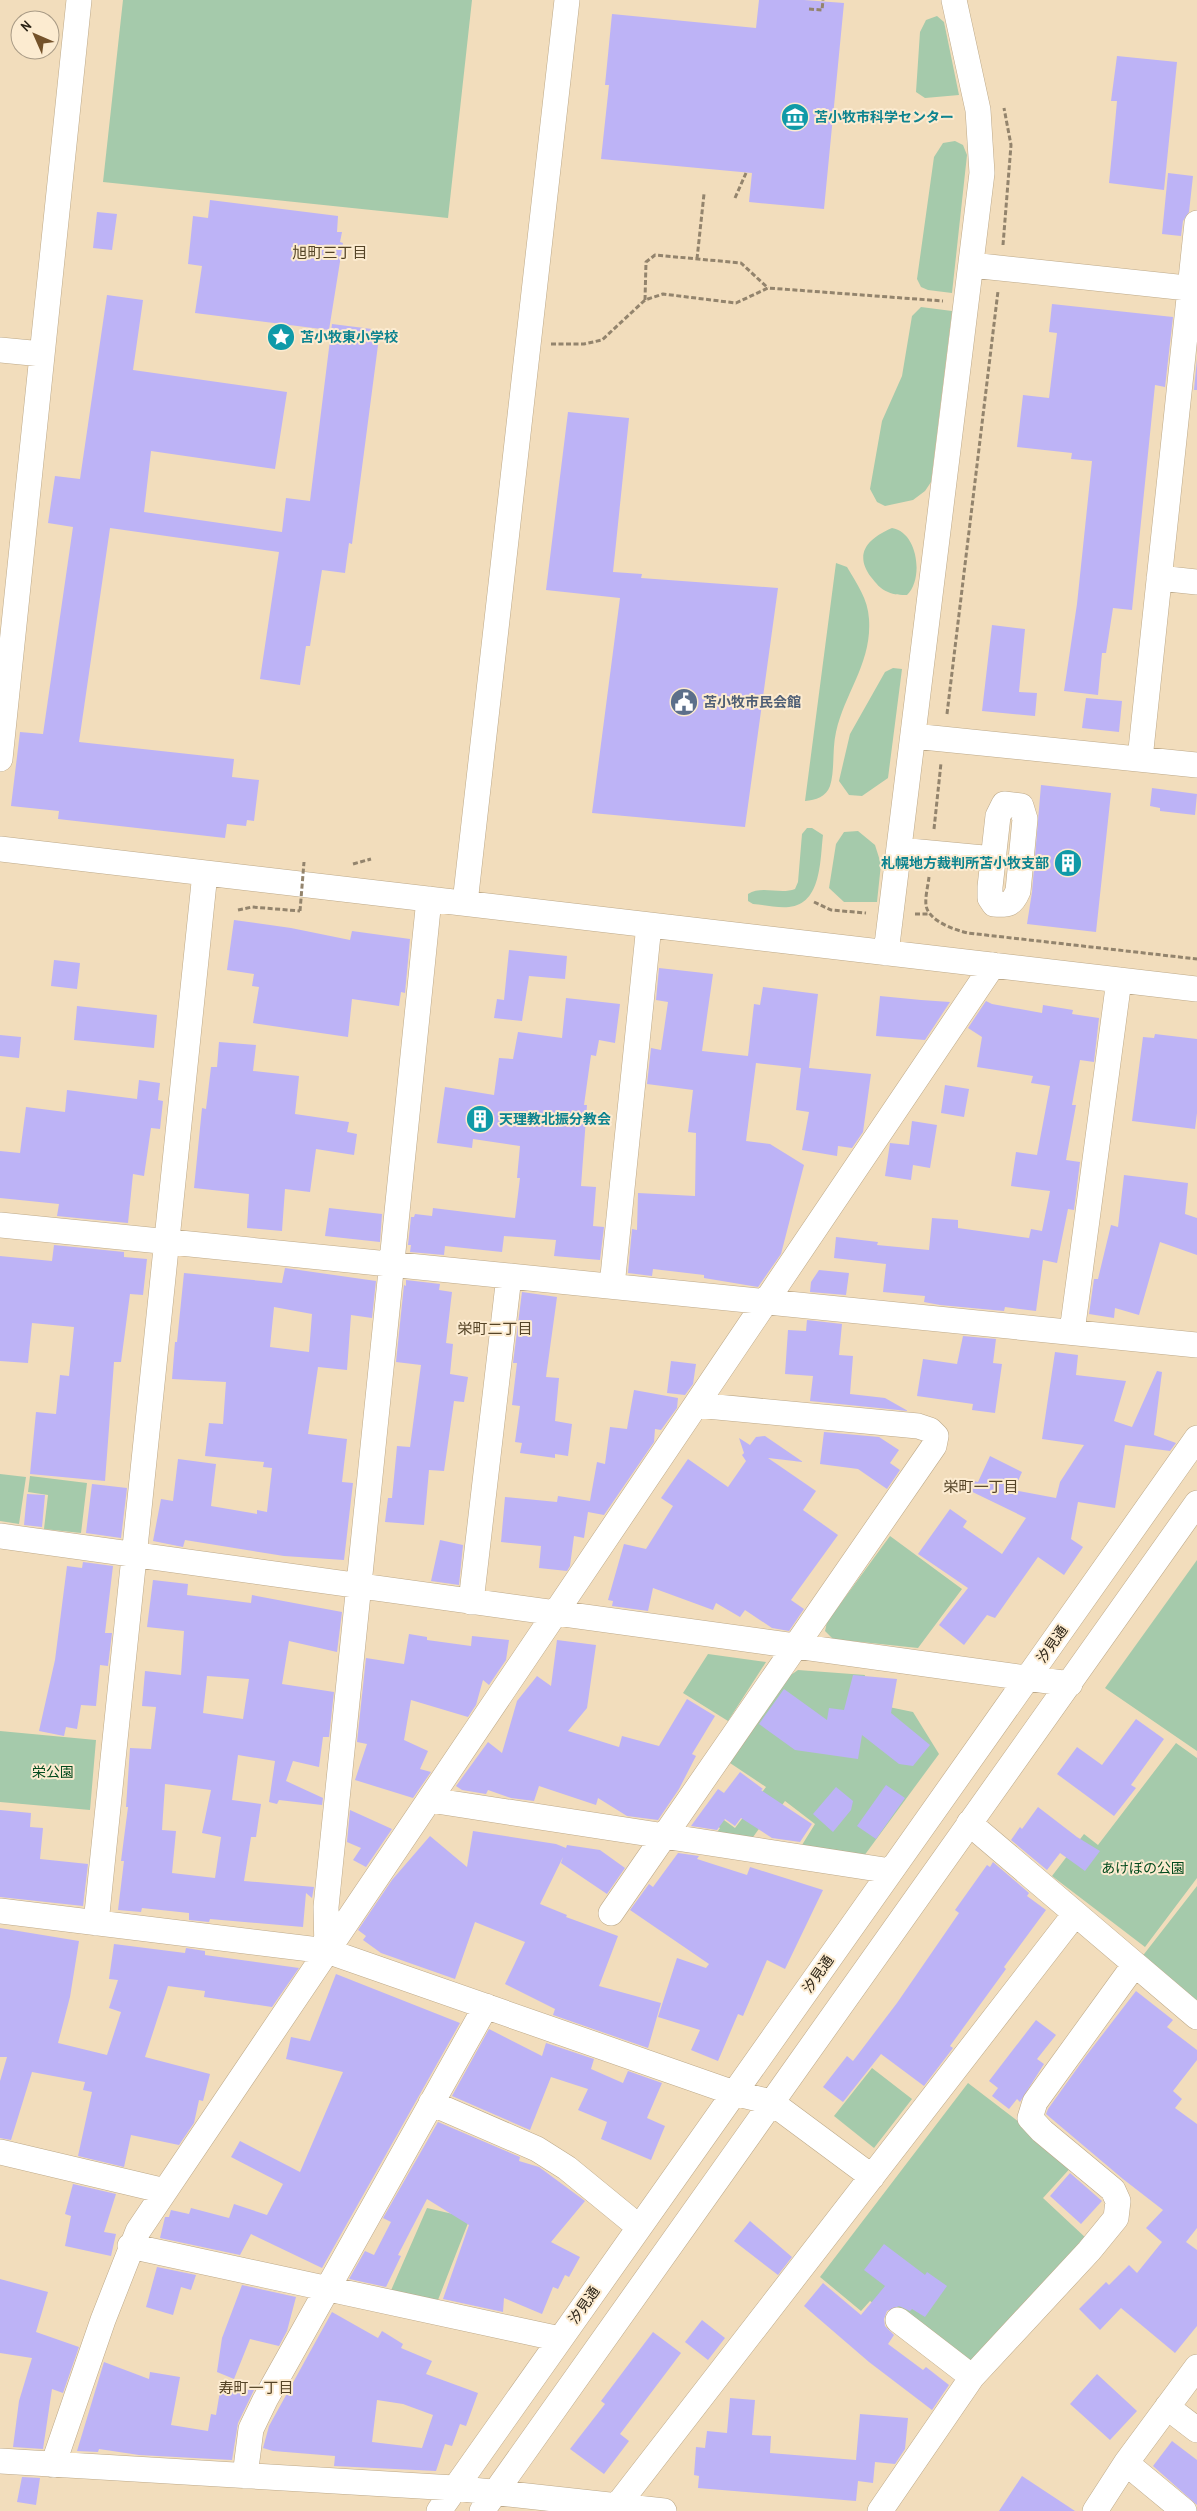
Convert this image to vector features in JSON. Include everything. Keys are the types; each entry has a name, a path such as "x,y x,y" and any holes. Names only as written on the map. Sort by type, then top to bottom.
{"street":[{"path":"0,759 79,0"},
{"path":"465,904 567,0"},
{"path":"886,953 982,164 978,110 954,0"},
{"path":"1140,759 1159,578 1194,288 1197,223"},
{"path":"971,266 1194,288"},
{"path":"0,350 42,354"},
{"path":"1159,578 1197,582"},
{"path":"913,736 1197,765"},
{"path":"0,849 1197,989"},
{"path":"899,850 994,859"},
{"path":"96,1923 205,873"},
{"path":"328,1951 326,1907 429,899"},
{"path":"612,1286 649,925"},
{"path":"53,2465 130,2246 993,966"},
{"path":"1072,1332 1119,980"},
{"path":"0,1225 1197,1345"},
{"path":"471,1602 509,1276"},
{"path":"610,1913 934,1446 936,1436 930,1430 918,1426 696,1405"},
{"name":"汐見通","path":"439,2511 1197,1438"},
{"path":"1147,1509 1196,1507"},
{"path":"488,2502 969,1823 1196,1507"},
{"path":"0,1536 1070,1684"},
{"path":"430,1800 890,1872"},
{"path":"969,1823 1197,2017"},
{"path":"0,1911 328,1951 734,2092 771,2102 872,2177"},
{"path":"615,2508 1075,1914"},
{"path":"880,2511 972,2377 1089,2251 1116,2218 1118,2201 1112,2190 1042,2131 1030,2118 1035,2102 1135,1964"},
{"path":"244,2476 251,2429 327,2289 486,2006"},
{"path":"431,2103 537,2148 567,2168 639,2227"},
{"path":"0,2152 166,2191"},
{"path":"130,2246 560,2339"},
{"path":"898,2320 972,2377"},
{"path":"1095,2511 1126,2463 1197,2367"},
{"path":"1167,2406 1197,2430"},
{"path":"0,2461 454,2488 488,2502 664,2511"},
{"path":"1126,2463 1184,2511"}],"path":[{"path":"809,9 822,10 823,0"},
{"path":"1002,100 1011,145 1001,269 944,739 926,907 930,914 952,930 968,934 1197,959"},
{"path":"736,198 746,173"},
{"path":"697,259 704,194"},
{"path":"645,300 646,262 655,255 742,263 768,288"},
{"path":"528,343 584,344 602,340 645,300 663,294 736,302 768,288 996,307"},
{"path":"346,866 371,859"},
{"path":"238,910 252,907 300,911 304,862"}],"green space":[{"path":"123,0 472,0 448,218 103,182"},
{"path":"937,16 944,22 959,95 925,98 916,92 920,32 926,20"},
{"path":"955,141 963,145 967,155 952,293 928,290 921,287 917,279 934,157 943,143"},
{"path":"921,307 952,311 931,482 925,491 913,500 885,506 877,502 870,489 882,421 902,376 912,316"},
{"path":"892,528 901,531 908,538 916,557 917,568 915,578 912,588 907,595 893,594 880,588 871,577 863,561 866,547 876,536"},
{"path":"836,563 847,567 867,605 869,635 862,664 840,717 836,732 830,786 826,793 820,797 805,801"},
{"path":"893,668 902,669 888,778 862,796 849,795 839,781 850,734 885,672"},
{"path":"807,828 812,828 823,835 820,868 808,898 800,904 789,907 753,904 748,901 748,894 753,891 789,891 795,889 798,882 802,834"},
{"path":"858,831 875,845 881,864 877,902 844,902 829,888 836,844 844,832"},
{"path":"0,1474 26,1477 19,1524 0,1521"},
{"path":"30,1476 87,1483 81,1533 44,1529 48,1495 28,1492"},
{"path":"890,1536 962,1589 918,1648 833,1639 825,1631 827,1622"},
{"path":"1197,1560 1197,1751 1105,1688"},
{"path":"708,1654 766,1662 728,1721 683,1693"},
{"path":"798,1670 865,1675 860,1701 913,1712 939,1754 861,1860 802,1845 815,1824 785,1801 765,1829 761,1826 748,1844 711,1841 720,1828 712,1822 717,1815 735,1828 766,1787 730,1763 788,1677"},
{"name":"栄公園","path":"0,1731 96,1740 90,1810 0,1802"},
{"name":"あけぼの公園","path":"1176,1743 1197,1758 1197,1878 1145,1947 1052,1876 1084,1834 1098,1845"},
{"path":"1197,1886 1197,2006 1141,1958"},
{"path":"872,2068 912,2099 874,2148 834,2116"},
{"path":"968,2083 1074,2164 1043,2198 1087,2239 970,2361 891,2305 884,2311 870,2301 861,2311 820,2277"},
{"path":"427,2208 470,2218 436,2305 389,2295"}],"building":[{"path":"759,0 804,0 844,3 824,209 749,202 752,173 601,159 609,85 605,85 612,14 756,28"},
{"path":"1117,56 1177,62 1164,190 1109,183 1117,101 1111,101"},
{"path":"1168,173 1193,176 1189,212 1183,221 1181,236 1162,234"},
{"path":"210,200 338,216 337,232 342,232 340,242 343,243 329,330 195,313 202,266 188,264 193,216 208,218"},
{"path":"97,212 117,214 112,250 93,248"},
{"path":"107,295 143,300 133,370 287,392 275,469 151,451 144,512 282,532 286,498 310,501 332,324 380,330 352,544 349,543 345,573 322,570 310,646 306,646 300,685 260,679 279,552 110,528 79,742 234,759 232,777 259,780 254,821 247,820 246,826 227,824 225,838 58,819 59,811 11,806 20,732 43,734 73,527 48,523 55,476 80,479"},
{"path":"1052,304 1173,317 1165,387 1155,385 1132,610 1113,608 1106,653 1102,653 1098,695 1064,691 1077,604 1092,461 1071,459 1072,453 1017,447 1023,395 1049,398 1057,333 1049,332"},
{"path":"1197,359 1197,390 1194,390"},
{"name":"苫小牧市民会館","path":"568,412 629,418 613,572 642,574 641,578 778,588 745,827 592,813 620,598 546,590"},
{"path":"992,625 1025,629 1019,692 1037,693 1035,716 982,711"},
{"path":"1086,698 1122,701 1119,732 1082,728"},
{"name":"札幌地方裁判所苫小牧支部","path":"1041,785 1111,793 1096,932 1027,924 1032,892"},
{"path":"1152,788 1197,794 1195,815 1160,811 1160,808 1150,806"},
{"path":"234,920 291,928 350,940 352,931 410,939 405,993 401,992 399,1006 352,999 348,1037 253,1023 259,987 252,986 254,974 227,970"},
{"path":"509,950 567,956 565,979 529,976 522,1021 494,1018 497,999 504,1000"},
{"path":"54,960 80,963 77,989 51,986"},
{"path":"659,968 713,974 702,1051 748,1056 754,1004 760,1005 763,987 818,994 809,1068 871,1074 863,1132 852,1148 838,1146 837,1156 802,1150 809,1112 796,1110 801,1068 756,1063 746,1141 770,1144 804,1165 781,1254 758,1287 704,1278 704,1275 653,1269 652,1276 628,1273 632,1229 637,1230 638,1193 695,1196 696,1133 688,1132 693,1090 647,1084 651,1048 661,1050 668,1002 656,1000"},
{"path":"880,996 950,1002 925,1040 876,1036"},
{"path":"566,998 620,1004 615,1043 599,1040 596,1056 591,1055 584,1105 587,1105 581,1186 596,1187 593,1226 604,1227 600,1260 554,1256 556,1240 504,1236 502,1252 445,1246 444,1255 410,1252 411,1245 408,1245 411,1217 414,1217 415,1214 432,1216 433,1208 515,1218 520,1178 517,1178 520,1146 473,1139 472,1148 437,1143 445,1087 494,1095 499,1058 513,1059 518,1032 562,1038"},
{"path":"986,1001 992,1004 1042,1013 1043,1005 1073,1010 1072,1014 1099,1018 1094,1062 1080,1060 1072,1105 1076,1105 1066,1160 1080,1162 1074,1210 1068,1209 1057,1263 1043,1260 1036,1311 1005,1307 1004,1311 940,1305 924,1302 925,1296 883,1292 886,1264 834,1258 836,1237 878,1242 877,1245 929,1250 932,1218 958,1220 958,1228 1029,1238 1031,1229 1042,1231 1050,1191 1011,1186 1016,1152 1037,1155 1050,1086 1031,1083 1033,1076 977,1067 982,1037 968,1028"},
{"path":"77,1006 157,1015 154,1048 74,1040"},
{"path":"1155,1034 1197,1039 1197,1113 1195,1129 1132,1121 1143,1037 1154,1038"},
{"path":"0,1035 21,1037 19,1058 0,1056"},
{"path":"219,1042 256,1045 253,1071 299,1076 295,1114 349,1122 347,1132 357,1134 354,1155 316,1149 310,1192 285,1189 282,1231 247,1228 249,1194 194,1188 202,1108 206,1109 211,1067 217,1067"},
{"path":"139,1080 160,1083 158,1100 163,1101 160,1129 151,1128 144,1176 133,1174 128,1223 57,1216 59,1204 0,1198 0,1151 20,1153 26,1107 65,1112 67,1090 137,1099"},
{"path":"945,1085 969,1089 964,1117 941,1113"},
{"path":"912,1121 937,1125 930,1168 913,1165 911,1180 885,1176 890,1143 909,1145"},
{"path":"1124,1175 1188,1183 1185,1214 1197,1218 1197,1255 1160,1242 1139,1315 1115,1308 1114,1318 1089,1314 1094,1279 1098,1279 1111,1225 1118,1227"},
{"path":"329,1208 382,1214 380,1242 325,1236"},
{"path":"54,1245 124,1252 124,1257 147,1259 143,1295 130,1294 121,1362 114,1362 105,1481 30,1474 36,1412 56,1414 60,1375 69,1376 74,1327 32,1323 28,1363 0,1361 0,1256 52,1261"},
{"path":"285,1268 376,1281 372,1318 351,1315 347,1370 318,1367 308,1434 347,1439 342,1482 353,1483 344,1560 284,1556 185,1540 183,1547 153,1541 161,1499 173,1501 178,1459 216,1464 211,1506 257,1514 257,1510 267,1512 272,1468 263,1467 264,1462 205,1456 209,1423 223,1424 226,1382 172,1379 184,1273 282,1283","holes":["274,1307 312,1314 309,1352 270,1347"]},
{"path":"819,1270 849,1273 846,1295 810,1292 811,1282"},
{"path":"406,1280 440,1284 439,1290 452,1292 446,1343 453,1344 450,1374 468,1377 464,1402 454,1401 444,1471 429,1470 424,1525 385,1522 388,1498 392,1498 397,1446 410,1447 421,1365 396,1362"},
{"path":"522,1292 557,1297 546,1377 559,1378 555,1421 572,1424 568,1456 555,1454 555,1458 520,1453 522,1443 515,1442 520,1406 512,1405 517,1363 513,1363"},
{"path":"807,1320 842,1324 839,1355 853,1356 850,1394 885,1398 908,1411 810,1401 813,1376 785,1374 788,1330 806,1331"},
{"path":"963,1336 996,1339 993,1363 1002,1364 995,1413 972,1410 973,1404 917,1396 923,1359 957,1364"},
{"path":"1055,1352 1078,1355 1076,1375 1126,1381 1114,1421 1132,1427 1157,1371 1162,1372 1154,1435 1176,1443 1170,1451 1125,1445 1115,1508 1078,1502 1071,1539 1083,1547 1064,1575 1038,1557 995,1618 987,1615 964,1645 939,1625 968,1588 918,1554 950,1509 967,1521 963,1527 1002,1554 1026,1518 958,1485 960,1478 978,1482 990,1456 1022,1472 1014,1490 1056,1498 1060,1482 1084,1445 1042,1439"},
{"path":"671,1361 696,1364 693,1384 685,1395 667,1393"},
{"path":"634,1390 678,1398 677,1408 661,1430 655,1429 654,1442 604,1515 588,1512 584,1538 574,1536 570,1566 567,1571 539,1568 541,1546 501,1542 505,1497 557,1502 558,1496 590,1501 597,1462 605,1464 610,1427 627,1429"},
{"path":"824,1432 879,1437 899,1450 890,1463 900,1470 887,1489 858,1469 820,1464"},
{"path":"765,1436 803,1462 768,1458 816,1491 803,1510 838,1535 791,1600 804,1609 789,1631 772,1628 745,1610 740,1617 716,1603 713,1610 653,1588 648,1611 612,1606 613,1601 608,1600 624,1544 646,1549 673,1506 661,1498 688,1459 728,1487 746,1461 742,1455 744,1453 739,1438 750,1445 756,1437"},
{"path":"92,1484 127,1488 121,1538 86,1533"},
{"path":"27,1494 45,1495 42,1527 24,1525"},
{"path":"440,1540 463,1545 459,1585 431,1581"},
{"path":"83,1562 113,1566 105,1633 112,1633 108,1666 100,1665 96,1706 81,1705 77,1729 66,1727 64,1736 39,1731 55,1660 67,1566 82,1568"},
{"path":"153,1580 188,1584 187,1595 251,1603 252,1595 342,1612 337,1652 289,1641 282,1684 334,1692 329,1737 323,1737 319,1767 293,1761 286,1781 323,1798 322,1805 279,1800 277,1804 269,1802 275,1761 238,1755 232,1800 261,1804 256,1837 251,1837 244,1881 314,1887 312,1898 306,1893 303,1927 210,1919 209,1922 189,1920 189,1913 142,1908 141,1912 118,1910 124,1861 121,1861 128,1807 126,1807 130,1748 151,1749 156,1707 142,1706 145,1671 181,1675 184,1631 147,1627","holes":["207,1676 249,1679 243,1719 203,1713","165,1784 211,1790 202,1833 221,1837 215,1878 172,1873 176,1831 162,1830"]},
{"path":"409,1634 427,1637 427,1640 471,1646 472,1636 509,1640 506,1660 489,1685 483,1680 476,1705 468,1717 411,1700 404,1740 428,1751 420,1769 431,1772 413,1798 355,1780 367,1744 357,1742 366,1658 404,1664"},
{"path":"557,1640 596,1645 587,1708 568,1731 619,1747 622,1736 659,1746 687,1699 715,1716 692,1754 696,1756 679,1789 658,1820 627,1816 598,1798 596,1805 539,1786 534,1801 511,1798 488,1790 486,1794 462,1790 456,1786 488,1742 502,1753 517,1701 537,1676 551,1686"},
{"path":"853,1675 897,1679 891,1713 930,1745 913,1766 899,1764 862,1735 858,1759 795,1750 759,1724 784,1689 827,1720 829,1708 844,1710"},
{"path":"1136,1719 1164,1739 1131,1785 1136,1788 1114,1816 1057,1774 1077,1747 1102,1765"},
{"path":"740,1772 763,1789 761,1790 812,1824 800,1842 772,1838 741,1818 735,1826 725,1819 717,1830 691,1826 718,1789 724,1793"},
{"path":"886,1785 905,1798 876,1839 857,1826"},
{"path":"836,1787 853,1801 851,1810 833,1832 813,1814"},
{"path":"1038,1807 1077,1837 1100,1851 1085,1871 1060,1853 1047,1870 1011,1840 1020,1827 1022,1829"},
{"path":"0,1810 31,1813 30,1827 43,1828 40,1859 88,1864 83,1906 0,1897"},
{"path":"350,1810 392,1829 366,1867 353,1860 361,1848 347,1842"},
{"path":"473,1831 556,1844 566,1848 567,1845 600,1850 625,1868 607,1894 561,1863 563,1857 540,1904 567,1915 566,1917 618,1936 599,1986 661,2003 648,2048 553,2015 555,2009 505,1984 525,1942 475,1922 455,1979 381,1953 363,1940 366,1936 358,1930 392,1880 430,1836 467,1867"},
{"path":"678,1853 699,1856 697,1859 747,1875 750,1867 823,1890 785,1969 767,1960 743,2016 738,2014 718,2061 691,2050 700,2030 658,2017 677,1958 706,1968 709,1964 630,1910 649,1884 653,1887"},
{"path":"993,1862 1029,1893 1027,1896 1046,1910 950,2046 953,2048 924,2086 881,2054 843,2102 823,2087 847,2056 853,2061 897,2003 959,1913 955,1910 987,1865 990,1867"},
{"path":"0,1928 79,1941 70,1997 58,2043 107,2055 121,2012 109,2008 118,1980 109,1979 114,1944 185,1953 186,1948 205,1951 205,1955 299,1968 272,2007 204,1997 205,1991 168,1986 145,2057 210,2074 203,2101 199,2100 194,2123 179,2145 131,2135 124,2167 78,2156 92,2092 83,2090 85,2082 32,2072 11,2140 0,2138 0,2081 7,2057 0,2057"},
{"path":"336,1974 460,2023 322,2268 251,2234 240,2255 160,2238 165,2217 169,2217 171,2210 189,2214 191,2208 229,2218 234,2204 267,2215 283,2184 231,2157 240,2141 300,2172 343,2072 286,2059 291,2037 310,2041"},
{"path":"1136,1991 1173,2020 1167,2027 1197,2050 1197,2060 1173,2091 1182,2099 1175,2108 1197,2124 1197,2228 1186,2242 1197,2250 1197,2326 1175,2353 1121,2308 1100,2330 1079,2309 1106,2282 1109,2285 1129,2265 1137,2273 1162,2242 1146,2228 1163,2210 1046,2114 1086,2056"},
{"path":"1036,2020 1056,2035 1037,2059 1044,2064 1020,2102 1017,2099 1009,2109 992,2096 998,2088 989,2081"},
{"path":"489,2029 542,2056 546,2043 594,2059 591,2069 623,2083 628,2071 662,2083 647,2118 665,2126 651,2160 601,2139 607,2122 578,2110 588,2089 551,2077 530,2130 452,2096"},
{"path":"438,2122 520,2157 519,2161 539,2167 585,2201 551,2242 580,2257 569,2277 565,2275 558,2289 553,2287 542,2314 504,2298 503,2312 443,2299 469,2225 427,2199 398,2255 401,2256 386,2287 349,2279 365,2251 374,2255 391,2222 383,2218"},
{"path":"1070,2173 1102,2201 1081,2224 1050,2196"},
{"path":"73,2184 116,2194 104,2232 116,2234 111,2256 65,2246 71,2216 65,2214"},
{"path":"750,2221 792,2257 778,2275 734,2241"},
{"path":"884,2244 925,2275 927,2272 947,2286 925,2317 912,2309 910,2311 899,2306 887,2311 884,2319 885,2326 894,2335 888,2344 923,2370 926,2367 949,2385 932,2410 869,2362 804,2306 823,2283 861,2315 885,2286 864,2270"},
{"path":"157,2267 196,2275 191,2290 181,2287 173,2315 146,2307"},
{"path":"0,2279 48,2292 36,2332 79,2347 63,2393 52,2389 43,2449 13,2447 19,2401 32,2358 0,2353"},
{"path":"242,2285 296,2297 287,2331 279,2346 250,2339 234,2379 217,2372 222,2338"},
{"path":"332,2312 378,2338 382,2331 403,2344 401,2348 432,2361 426,2374 478,2393 466,2426 460,2424 452,2446 445,2444 436,2471 334,2466 335,2456 273,2451 263,2448 269,2426","holes":["377,2400 403,2404 433,2415 422,2448 372,2442"]},
{"path":"702,2320 725,2338 708,2360 685,2342"},
{"path":"653,2332 681,2353 620,2434 629,2441 604,2474 570,2449 605,2404 601,2401"},
{"path":"104,2362 149,2379 150,2372 180,2377 171,2425 208,2431 211,2414 216,2415 221,2385 254,2390 238,2423 232,2460 139,2455 99,2449 98,2452 77,2451"},
{"path":"1097,2374 1137,2411 1110,2440 1070,2404"},
{"path":"730,2398 755,2400 752,2435 771,2436 770,2453 856,2460 860,2414 908,2418 905,2449 895,2464 875,2462 873,2483 858,2481 856,2501 698,2488 699,2476 694,2475 696,2447 705,2448 707,2431 727,2433"},
{"path":"1172,2441 1197,2460 1197,2505 1153,2466"},
{"path":"1022,2476 1075,2511 999,2511"},
{"path":"22,2477 40,2478 36,2505 17,2502"}],"place":[{"name":"苫小牧市科学センター","path":"795,117"},
{"name":"苫小牧東小学校","path":"281,337"},
{"name":"苫小牧市民会館","path":"684,702"},
{"name":"札幌地方裁判所苫小牧支部","path":"1068,863"},
{"name":"天理教北振分教会","path":"480,1119"}],"district":[{"name":"旭町三丁目","path":"330,252"},
{"name":"栄町二丁目","path":"495,1328"},
{"name":"栄町一丁目","path":"981,1486"},
{"name":"寿町一丁目","path":"256,2387"}]}
